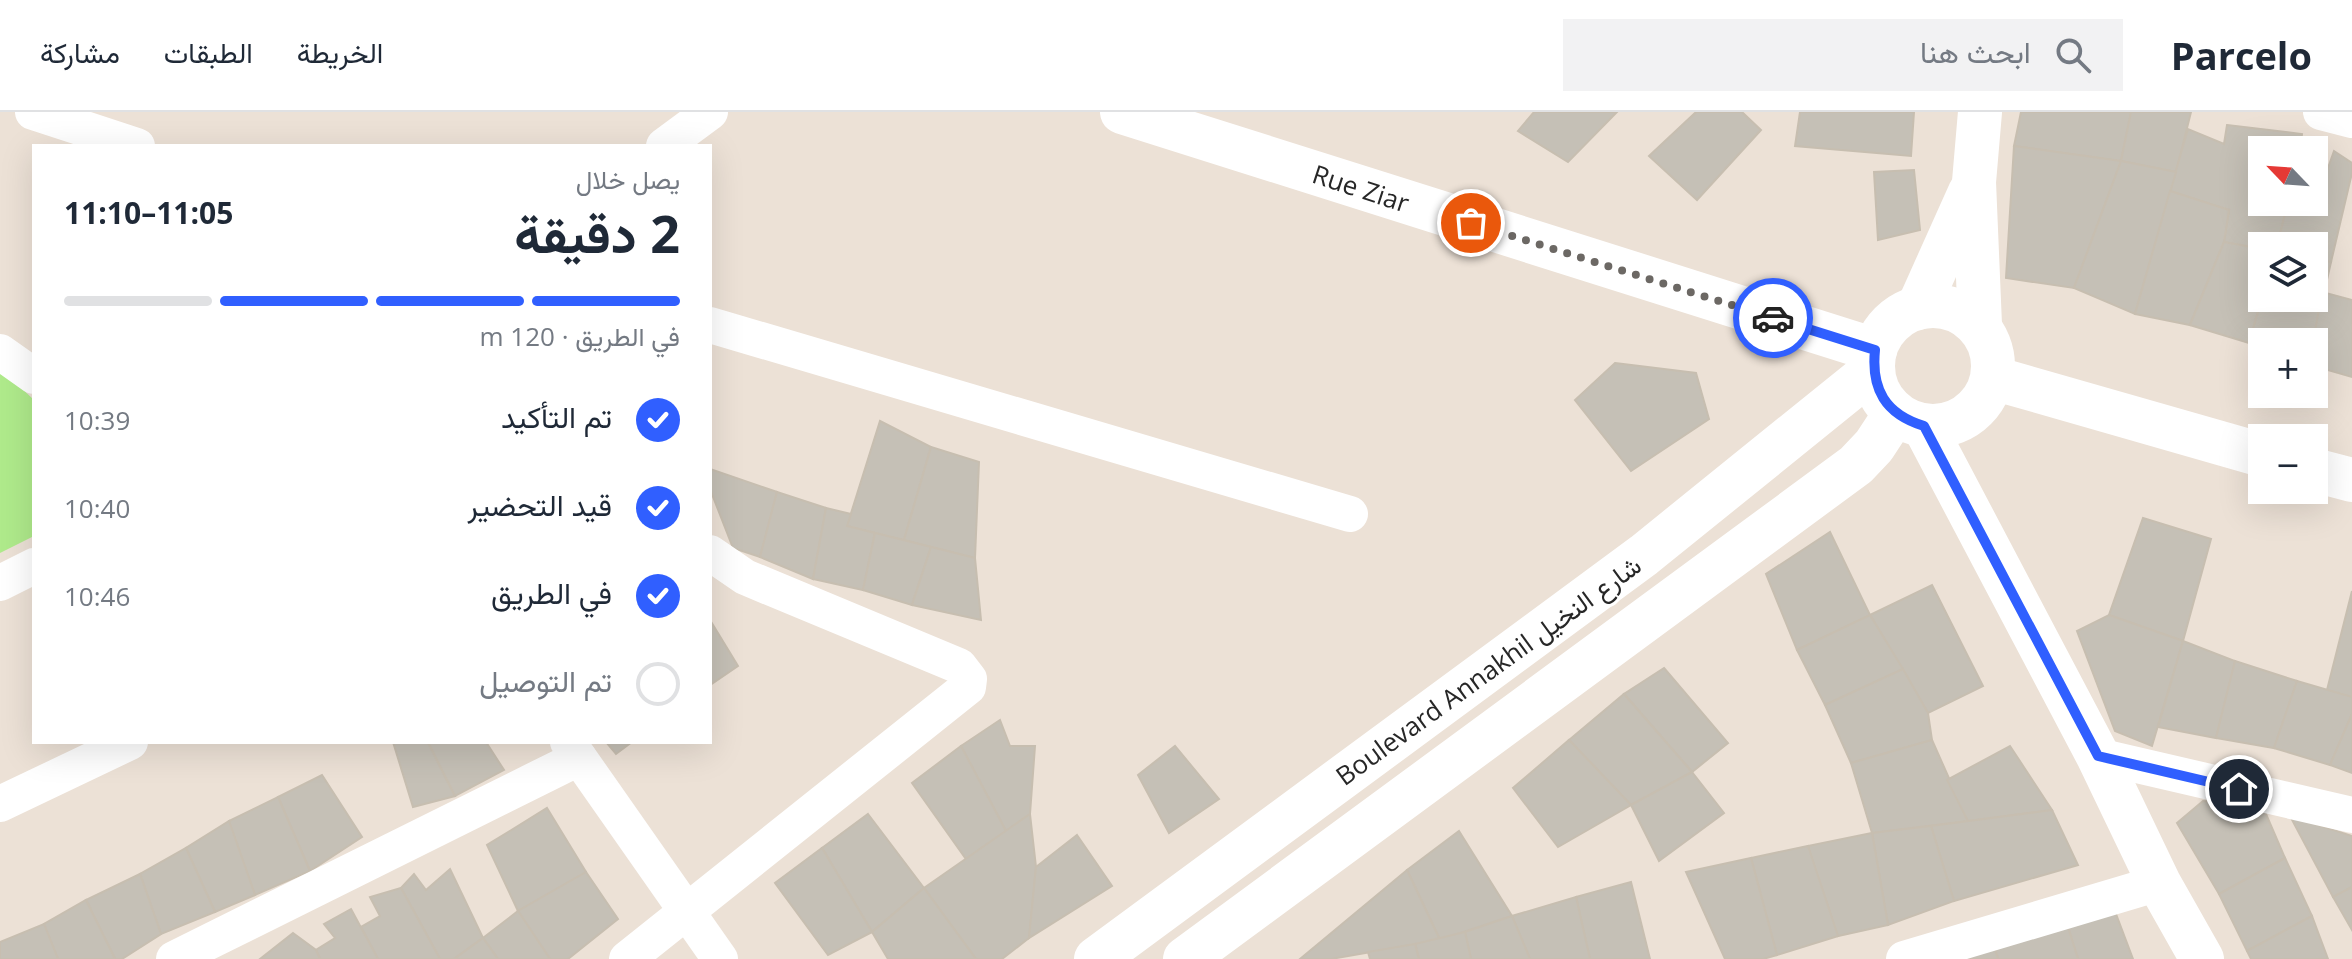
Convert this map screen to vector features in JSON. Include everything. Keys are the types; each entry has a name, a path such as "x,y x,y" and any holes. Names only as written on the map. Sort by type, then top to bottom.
{"main road":[{"name":"Rue Ziar","path":"1122,112 1874,360"},
{"path":"1910,420 1954,423 1968,416 1988,393 1993,378 1993,358 1980,325 1974,182 1980,112"},
{"path":"1918,308 1974,182"},
{"path":"1980,325 1958,311 1938,305 1918,308 1899,316 1884,331 1874,360 1884,402 1910,420 2098,756 2159,883 2202,959"},
{"name":"Boulevard Annakhil شارع النخيل","path":"1096,959 1644,555 1874,360"},
{"path":"1993,378 2248,451"},
{"name":"Boulevard Annakhil شارع النخيل","path":"1185,959 1856,465 1874,446 1910,420"},
{"path":"2328,474 2352,480"}],"street":[{"path":"33,112 131,144"},
{"path":"667,144 710,112"},
{"path":"2321,112 2352,120"},
{"path":"712,326 1350,514"},
{"path":"0,352 32,375"},
{"path":"627,959 961,696 969,679 959,666 745,577 712,554"},
{"path":"0,583 32,567"},
{"path":"0,804 126,744"},
{"path":"174,959 574,750 720,959"},
{"path":"2098,756 2352,815"},
{"path":"1904,959 2159,883"}],"green space":[{"path":"0,368 32,398 32,537 0,553"}],"building":[{"path":"1534,112 1617,112 1568,162 1518,131"},
{"path":"1696,112 1742,112 1761,130 1697,200 1649,156"},
{"path":"1800,112 1914,112 1911,156 1795,146"},
{"path":"2021,112 2131,112 2121,161 2014,146"},
{"path":"2131,112 2191,112 2176,172 2121,161"},
{"path":"2227,125 2302,134 2248,136 2248,216 2284,216 2280,232 2248,232 2248,246 2224,242 2229,210 2170,191 2188,129 2224,144"},
{"path":"2014,146 2121,161 2074,288 2006,278"},
{"path":"2334,151 2352,163 2331,262 2328,261 2328,232 2280,232 2284,216 2328,216 2328,168"},
{"path":"2121,161 2176,172 2135,314 2074,288"},
{"path":"1914,170 1920,230 1878,240 1874,172"},
{"path":"2170,191 2229,210 2224,242 2190,325 2135,314"},
{"path":"2224,242 2248,246 2248,312 2258,312 2253,328 2248,328 2248,343 2190,325"},
{"path":"2328,294 2352,300 2352,377 2328,370 2328,328 2316,328 2318,312 2328,312"},
{"path":"2258,312 2320,312 2316,328 2253,328"},
{"path":"1615,363 1696,373 1709,419 1631,471 1575,400"},
{"path":"880,421 931,447 904,540 847,526"},
{"path":"931,447 979,462 975,558 904,540"},
{"path":"712,470 777,492 760,557 733,548 712,494"},
{"path":"777,492 826,508 813,579 760,557"},
{"path":"826,508 851,514 847,526 875,533 863,590 813,579"},
{"path":"2143,518 2211,539 2183,641 2109,615"},
{"path":"1830,532 1870,615 1797,650 1766,574"},
{"path":"875,533 931,547 912,605 863,590"},
{"path":"931,547 975,558 981,620 912,605"},
{"path":"1932,585 1983,686 1928,713 1870,615"},
{"path":"2352,591 2352,697 2327,690"},
{"path":"1870,615 1903,669 1825,705 1797,650"},
{"path":"2109,615 2183,641 2152,746 2115,731 2077,631"},
{"path":"712,623 738,666 712,684"},
{"path":"2183,641 2235,661 2216,738 2158,727"},
{"path":"2235,661 2297,681 2274,748 2216,738"},
{"path":"1664,668 1728,743 1692,772 1624,694"},
{"path":"1903,669 1928,713 1932,740 1851,763 1825,705"},
{"path":"2297,681 2352,697 2352,714 2330,765 2274,748"},
{"path":"1624,694 1692,772 1631,805 1569,740"},
{"path":"2352,714 2352,773 2330,765"},
{"path":"1000,720 1010,746 1035,746 1030,814 1006,831 961,746"},
{"path":"1569,740 1631,805 1558,847 1513,788"},
{"path":"1932,740 1968,821 1872,833 1851,763"},
{"path":"394,744 429,744 455,796 413,807"},
{"path":"429,744 487,744 504,770 455,796"},
{"path":"608,744 629,744 616,754"},
{"path":"961,746 1006,831 966,859 912,783"},
{"path":"1175,746 1219,799 1169,833 1138,775"},
{"path":"2010,746 2052,810 1968,821 1947,780"},
{"path":"1692,772 1724,813 1659,861 1631,805"},
{"path":"322,775 362,837 310,871 278,797"},
{"path":"278,797 310,871 255,895 229,821"},
{"path":"2203,801 2263,807 2285,858 2219,894 2177,823"},
{"path":"547,808 586,872 518,911 487,845"},
{"path":"2052,810 2078,865 1954,901 1931,826"},
{"path":"868,814 924,888 872,932 822,848"},
{"path":"1030,814 1036,867 1029,938 1002,959 976,959 924,888"},
{"path":"2290,816 2352,836 2352,887 2333,897"},
{"path":"229,821 255,895 215,912 186,848"},
{"path":"1931,826 1954,901 1888,925 1872,833"},
{"path":"1459,831 1512,916 1440,940 1407,870"},
{"path":"1872,833 1888,925 1838,936 1808,846"},
{"path":"1077,835 1112,886 1029,938 1036,867"},
{"path":"1808,846 1838,936 1777,955 1751,858"},
{"path":"186,848 215,912 161,934 140,874"},
{"path":"822,848 872,932 828,955 775,883"},
{"path":"1751,858 1777,955 1763,959 1725,959 1686,872"},
{"path":"2285,858 2312,916 2247,951 2219,894"},
{"path":"450,869 483,938 454,959 440,959 401,888 414,874 426,890"},
{"path":"1407,870 1440,940 1331,959 1300,959"},
{"path":"586,872 618,919 568,959 550,959 518,911"},
{"path":"140,874 161,934 122,959 115,959 86,900"},
{"path":"1631,882 1650,959 1590,959 1576,897"},
{"path":"2352,887 2352,930 2333,897"},
{"path":"401,888 440,959 378,959 361,927 380,916 370,897"},
{"path":"924,888 976,959 888,959 872,932"},
{"path":"1576,897 1590,959 1530,959 1512,916"},
{"path":"86,900 115,959 58,959 44,924"},
{"path":"2113,906 2133,959 2078,959 2067,924"},
{"path":"351,909 378,959 320,959 316,950 335,938 324,924"},
{"path":"518,911 550,959 498,959 483,938"},
{"path":"1512,916 1530,959 1471,959 1465,932"},
{"path":"2312,916 2328,959 2251,959 2247,951"},
{"path":"44,924 58,959 0,959 0,942"},
{"path":"2067,924 2078,959 1998,959 1993,943"},
{"path":"1465,932 1471,959 1419,959 1415,944"},
{"path":"293,933 316,950 320,959 260,959"},
{"path":"483,938 498,959 454,959"},
{"path":"1993,943 1998,959 1943,959"},
{"path":"1415,944 1419,959 1370,959 1368,952"}],"way so far":[{"path":"1471,223 1773,318"}],"route":[{"path":"1773,318 1875,350 1873,370 1876,387 1884,402 1908,422 1924,426 2098,756 2239,789"}]}
